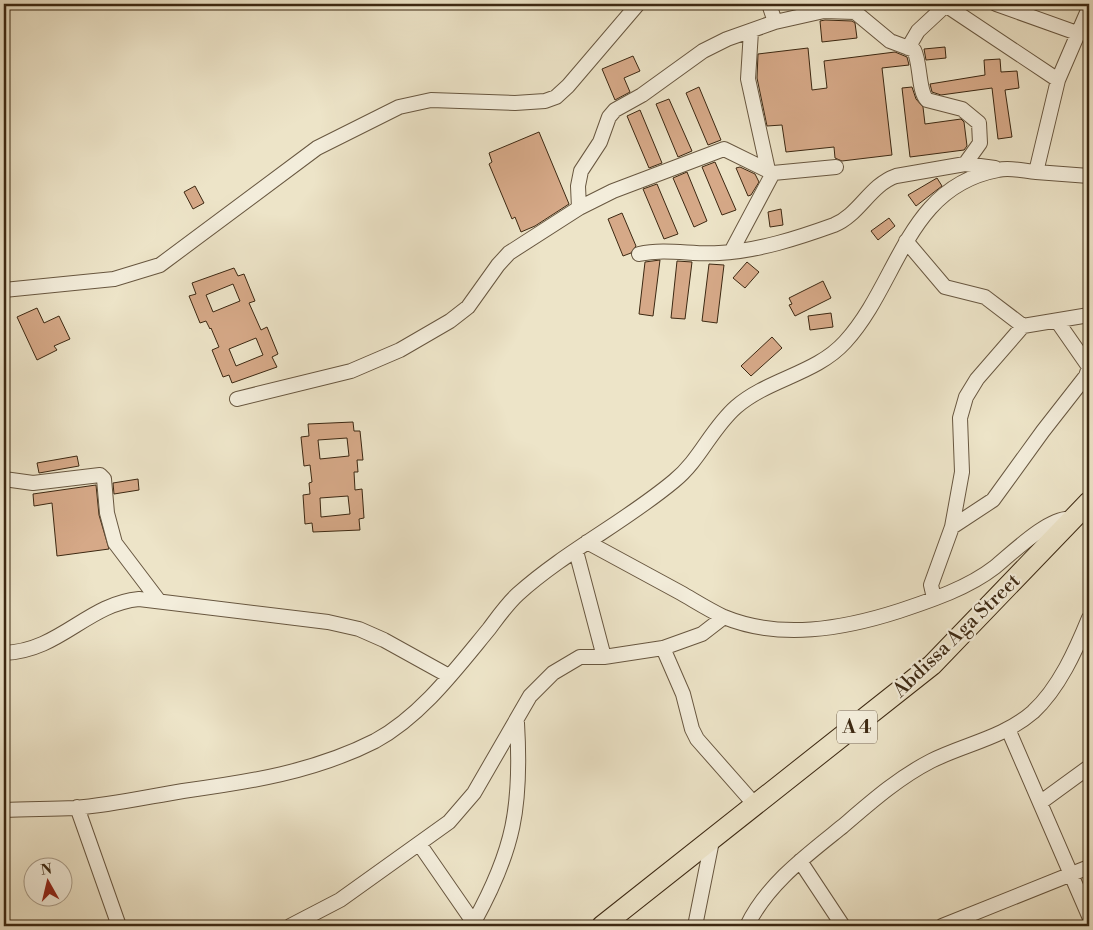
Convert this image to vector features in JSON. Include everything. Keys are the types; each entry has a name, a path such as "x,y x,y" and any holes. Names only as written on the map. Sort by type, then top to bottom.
{"highway":[{"name":"Abdissa Aga Street","path":"602,926 712,841 932,665 1074,520 1089,502"}],"street":[{"path":"4,290 114,279 160,265 317,148 399,107 431,100 515,103 545,101 556,97 568,86 638,4"},
{"path":"769,4 775,22"},
{"path":"908,48 918,31 945,4 1058,80"},
{"path":"996,4 1077,33"},
{"path":"1036,172 1058,80 1089,8"},
{"path":"579,208 578,186 581,171 600,142 609,117 615,110 642,95 703,51 775,22 824,11 855,12 890,41 914,50 917,55 924,96 927,100 962,110 979,123 980,143 965,164"},
{"path":"730,252 770,172 748,79 751,31"},
{"path":"237,398 351,371 376,362 424,338 468,307 498,265 509,253 579,208 613,191 717,150 732,151 770,172 836,167"},
{"path":"640,254 665,251 710,254 730,252 799,236 836,224 847,218 879,186 891,177 965,164 1001,169 1089,176"},
{"path":"4,810 77,808 268,779 324,762 376,740 399,726 449,676 516,596 587,542 650,500 678,478 701,452 714,431 750,395 810,367 844,344 873,303 906,241 936,200 971,179 1001,169"},
{"path":"906,241 945,287 985,297 1023,326"},
{"path":"934,598 931,585 952,527 962,472 960,418 966,396 977,378 1023,326 1089,315"},
{"path":"952,527 993,500 1086,376 1089,367 1057,321"},
{"path":"4,479 33,483 100,476 104,479 107,513 116,543 159,601"},
{"path":"587,542 724,617 774,629 815,629 870,619 934,598 986,574 1046,528 1066,518 1074,520"},
{"path":"576,551 604,657"},
{"path":"4,652 28,650 48,643 103,609 122,601 159,601 328,622 359,629 384,640 449,676"},
{"path":"290,926 340,900 420,845 449,822 466,804 516,723 530,696 553,673 580,657 604,657 663,648 702,634 724,617"},
{"path":"747,926 763,899 800,862 890,786 932,760 1008,729 1027,716 1042,702 1067,665 1089,618"},
{"path":"663,648 683,694 692,729 697,739 756,806"},
{"path":"420,845 475,924 498,877 515,818 518,779 516,723"},
{"path":"1008,729 1089,916"},
{"path":"1041,802 1089,766"},
{"path":"77,808 119,926"},
{"path":"696,926 712,841"},
{"path":"800,862 844,926"},
{"path":"942,926 1089,867"}],"building":[{"path":"820,21 852,21 855,23 857,38 822,42"},
{"path":"945,47 946,58 926,60 924,49"},
{"path":"808,48 812,90 827,88 824,61 895,52 907,57 909,65 882,68 892,155 842,161 835,158 834,147 786,152 782,125 767,126 757,78 758,54"},
{"path":"633,56 640,71 624,78 630,92 615,100 602,69"},
{"path":"1000,59 1001,72 1017,71 1019,88 1005,90 1012,137 998,139 992,88 941,95 932,92 930,84 985,75 984,60"},
{"path":"699,87 721,140 708,145 686,93"},
{"path":"912,87 916,99 923,107 925,124 961,119 964,122 967,146 964,150 910,157 902,88"},
{"path":"669,99 692,151 678,157 656,104"},
{"path":"640,110 662,163 649,168 627,116"},
{"path":"539,132 569,204 535,226 521,232 515,217 512,219 489,164 492,162 489,153"},
{"path":"715,162 736,210 722,215 702,167"},
{"path":"740,167 755,174 759,182 751,195 748,196 736,168"},
{"path":"687,172 707,221 694,227 673,178"},
{"path":"937,178 942,186 916,206 908,195"},
{"path":"657,184 678,234 664,239 643,189"},
{"path":"195,186 204,203 193,209 184,192"},
{"path":"781,209 783,225 770,227 768,212"},
{"path":"622,213 636,246 631,253 623,256 608,219"},
{"path":"889,218 895,226 878,240 871,231"},
{"path":"660,260 653,316 639,314 645,262"},
{"path":"677,261 692,262 685,319 671,318"},
{"path":"747,262 759,272 745,288 733,278"},
{"path":"709,264 724,265 717,323 702,321"},
{"path":"234,268 238,276 244,274 255,301 249,303 261,330 267,327 278,354 272,357 277,367 232,383 229,375 223,377 212,350 219,347 206,321 200,323 189,296 196,294 192,283","holes":["233,284 240,301 213,312 206,295","256,338 263,355 236,366 229,349"]},
{"path":"823,281 831,298 795,316 789,305 792,304 789,298"},
{"path":"37,308 44,323 59,316 70,339 54,346 57,350 37,360 17,317"},
{"path":"831,313 833,327 810,330 808,316"},
{"path":"772,337 782,348 751,376 741,366"},
{"path":"353,422 354,431 360,431 363,460 357,460 358,472 354,472 355,490 362,489 364,518 359,519 360,530 313,532 312,523 305,524 303,495 310,494 309,483 312,482 310,465 304,466 301,437 309,436 308,424","holes":["347,438 349,456 320,459 318,440","348,496 350,514 321,517 320,498"]},
{"path":"77,456 79,466 39,473 37,463"},
{"path":"138,479 139,490 114,494 113,483"},
{"path":"96,485 99,515 109,549 57,556 52,503 34,506 33,494"}]}
